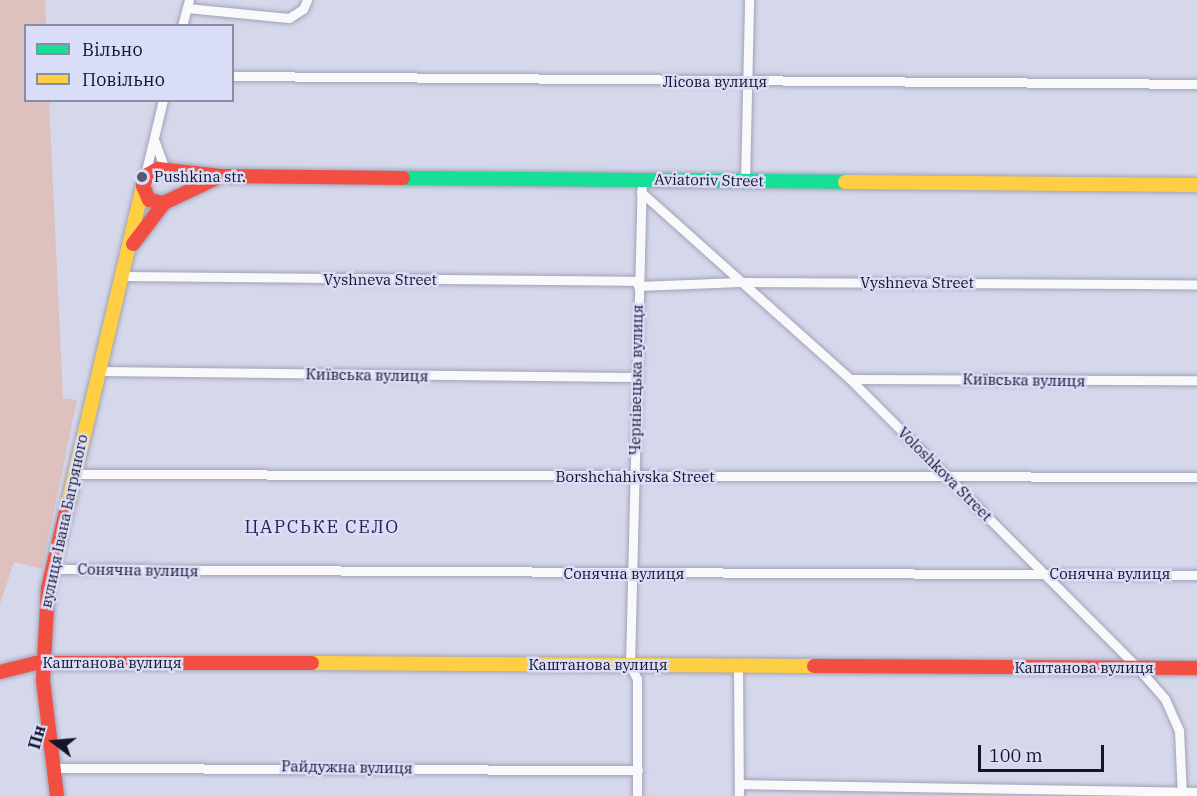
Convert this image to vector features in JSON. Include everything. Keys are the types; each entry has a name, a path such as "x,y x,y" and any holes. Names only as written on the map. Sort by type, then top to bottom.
{"main road":[{"path":"152,171 168,171 178,186 168,201 149,200 143,184 152,171"},
{"name":"Aviatoriv Street","path":"168,171 220,176 642,186 745,182 1197,185"},
{"name":"Aviatoriv Street","path":"168,201 220,176"},
{"name":"вулиця Івана Багряного","path":"57,796 57,768 43,663 52,569 143,184"},
{"name":"вулиця Івана Багряного","path":"128,251 168,201"},
{"name":"Каштанова вулиця","path":"0,672 43,663 1197,668"}],"street":[{"path":"183,24 188,4 289,18 303,9 307,0"},
{"path":"745,182 749,0"},
{"name":"Лісова вулиця","path":"234,76 1197,84"},
{"name":"вулиця Івана Багряного","path":"143,184 163,102"},
{"path":"154,137 159,162 168,171"},
{"name":"Voloshkova Street","path":"642,186 740,282 850,379 1138,668 1165,699 1176,721 1182,795"},
{"name":"Чернівецька вулиця","path":"637,796 637,679 630,665 642,186"},
{"name":"Vyshneva Street","path":"122,276 638,284 740,282 1197,284"},
{"name":"Київська вулиця","path":"99,371 636,377"},
{"name":"Київська вулиця","path":"850,379 1197,380"},
{"name":"Borshchahivska Street","path":"73,474 634,478 1197,477"},
{"name":"Сонячна вулиця","path":"52,569 1197,575"},
{"path":"738,666 739,796"},
{"name":"Райдужна вулиця","path":"57,768 638,770"},
{"path":"739,784 833,791 1182,795 1197,792"}],"shaded area":[{"path":"0,0 45,0 46,24 24,24 24,102 49,102 63,398 77,400 42,569 14,562 0,604"}],"traffic: fast":[{"path":"403,178 845,182"}],"traffic: slow":[{"path":"845,182 1197,185"},
{"path":"68,503 143,186"},
{"path":"312,663 814,666"}],"traffic: jam":[{"path":"221,176 164,203 149,200 143,186 147,175 158,169 221,176 403,178"},
{"path":"133,244 164,203"},
{"path":"57,796 43,680 48,588 68,503"},
{"path":"0,672 36,663 312,663"},
{"path":"814,666 1197,668"}],"place":[{"name":"Pushkina str.","path":"142,177"}],"district":[{"name":"ЦАРСЬКЕ СЕЛО","path":"322,527"}]}
